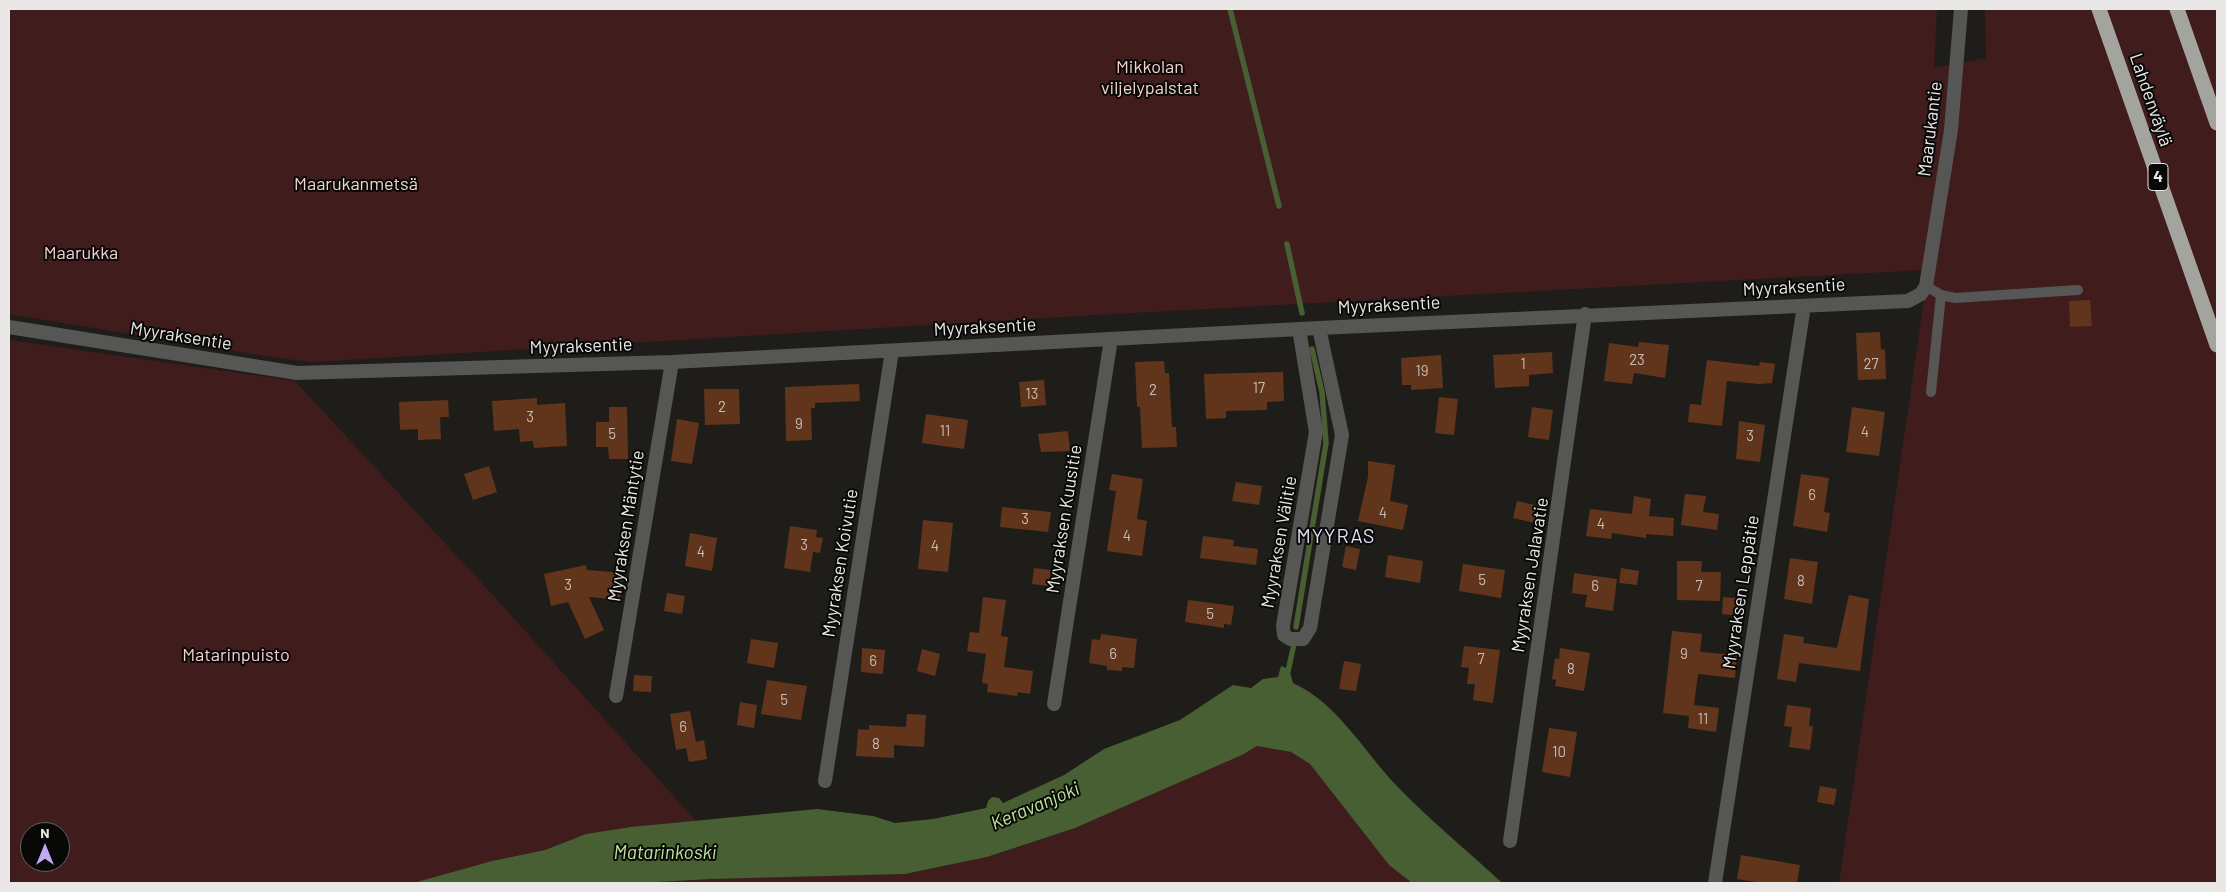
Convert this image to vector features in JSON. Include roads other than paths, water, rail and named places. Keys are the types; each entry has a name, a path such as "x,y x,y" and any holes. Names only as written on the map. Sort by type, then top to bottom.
{"highway":[{"name":"Lahdenväylä","path":"2099,9 2217,345"},
{"path":"2177,9 2217,123"}],"street":[{"name":"Maarukantie","path":"1926,286 1951,130 1961,9"},
{"name":"Myyraksentie","path":"9,327 297,373 672,362 1586,314 1908,301 1921,294 1926,286"},
{"name":"Myyraksen Leppätie","path":"1716,883 1804,306"},
{"name":"Myyraksen Jalavatie","path":"1510,841 1586,314"},
{"name":"Myyraksen Välitie","path":"1299,329 1316,432 1283,626 1284,635 1290,639 1303,639 1310,628 1342,435 1319,328"},
{"name":"Myyraksen Kuusitie","path":"1054,704 1111,339"},
{"name":"Myyraksen Koivutie","path":"825,781 892,351"},
{"name":"Myyraksen Mäntytie","path":"616,696 672,362"}],"lane":[{"path":"1926,286 1941,295 1954,298 2078,290"},
{"path":"1931,392 1941,295"}],"water":[{"path":"1281,666 1289,669 1293,683 1308,691 1336,714 1383,771 1408,797 1502,883 1412,883 1389,865 1310,764 1291,752 1257,746 1242,755 1075,828 987,857 905,874 712,879 639,883 413,883 492,861 545,850 586,834 631,827 817,809 873,816 895,823 933,819 986,808 988,801 992,797 999,798 1003,803 1064,775 1104,749 1180,720 1233,685 1251,688 1263,679 1278,677"}],"waterway":[{"path":"1230,9 1279,206"},
{"path":"1287,244 1302,313"},
{"path":"1296,627 1326,443 1322,392 1312,349"},
{"path":"1287,676 1294,644"}],"district":[{"name":"MYYRAS","path":"1336,536"}],"park label":[{"name":"Mikkolan viljelypalstat","path":"1150,77"},
{"name":"Maarukanmetsä","path":"356,184"},
{"name":"Maarukka","path":"81,253"},
{"name":"Matarinpuisto","path":"236,655"}],"water label":[{"name":"Keravanjoki","path":"1035,806"},
{"name":"Matarinkoski","path":"665,853"}]}
